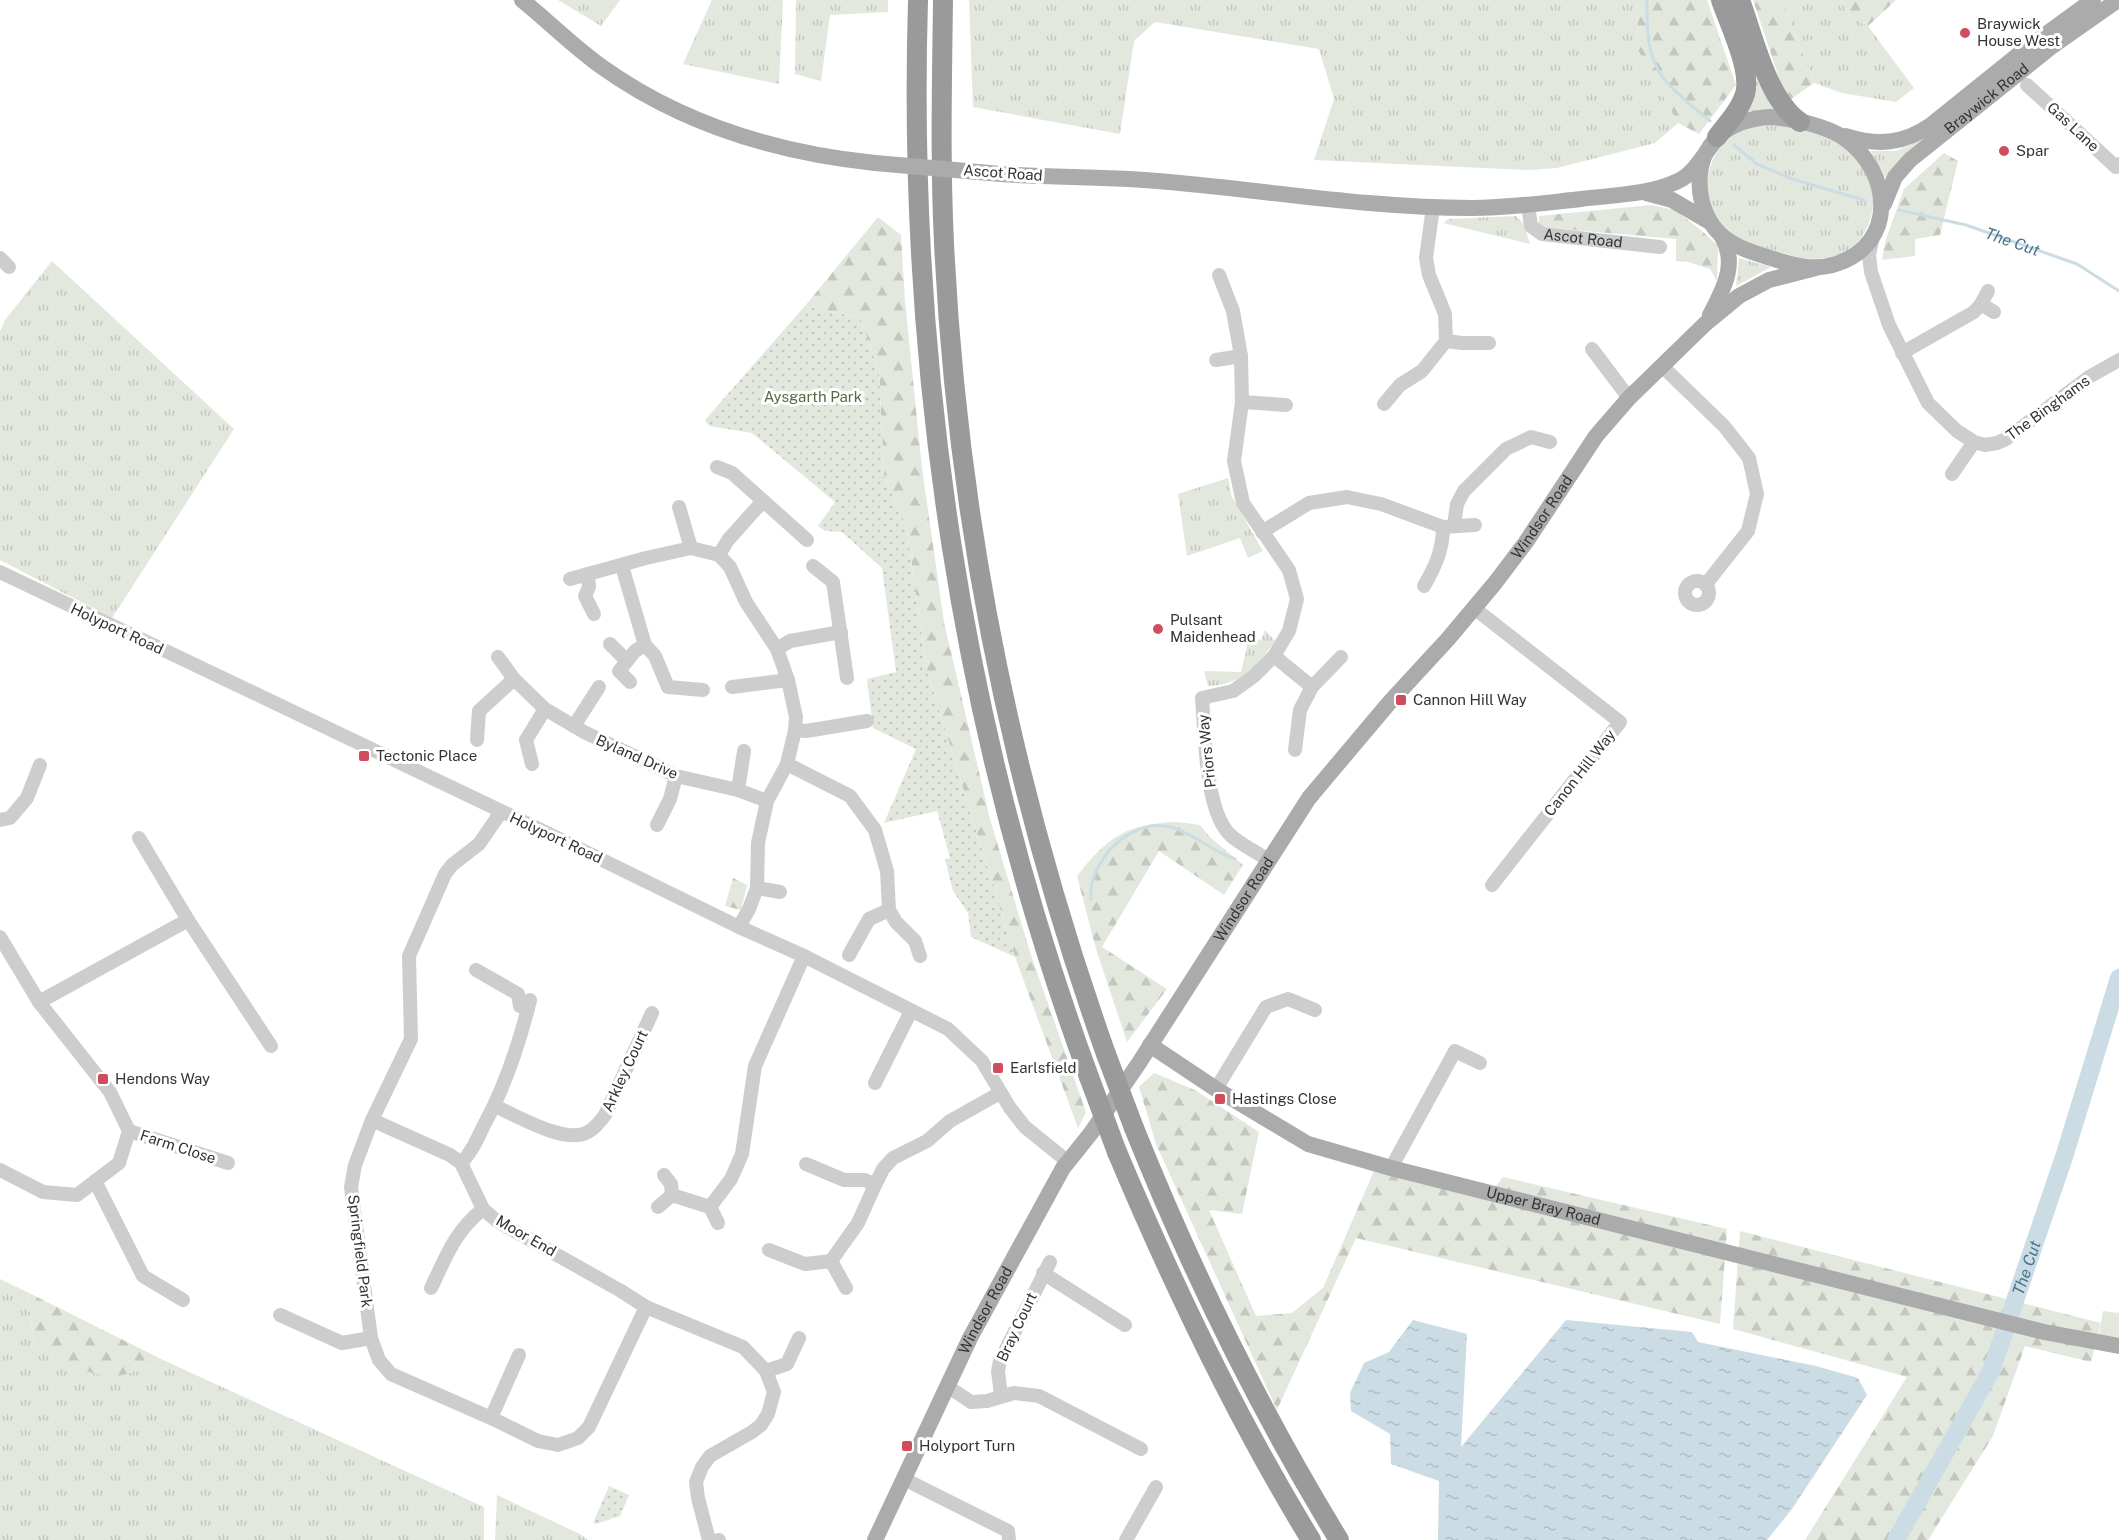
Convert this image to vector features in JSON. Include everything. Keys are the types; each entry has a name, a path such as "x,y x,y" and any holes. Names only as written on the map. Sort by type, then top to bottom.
{"highway":[{"path":"918,0 918,197 934,420 945,512 970,657 1001,790 1043,944 1117,1152 1156,1244 1196,1328 1260,1452 1311,1540"},
{"path":"943,0 941,146 946,284 957,409 973,535 998,670 1029,804 1070,947 1106,1054 1174,1224 1229,1340 1289,1454 1339,1540"},
{"path":"1716,139 1743,101 1747,79 1745,67 1721,0"},
{"path":"1740,0 1774,92 1784,108 1800,122"}],"main road":[{"name":"Ascot Road","path":"522,0 602,67 679,112 766,144 821,156 875,163 1001,174 1154,180 1272,194 1433,207 1481,208 1642,192 1670,184 1685,177 1716,139"},
{"path":"1836,133 1855,147 1874,170 1880,188 1878,222 1863,247 1837,263 1816,268 1795,266 1749,251 1722,237 1710,222 1701,202 1700,182 1706,156 1716,139 1741,123 1760,117 1780,117 1800,122 1836,133 1861,141 1882,143 1898,141 1915,135 1931,125 2023,51 2093,0"},
{"name":"Braywick Road","path":"1878,222 1892,183 1910,160 2050,47 2118,0"},
{"name":"Ascot Road","path":"1642,192 1672,200 1710,222"},
{"name":"Windsor Road","path":"1705,324 1729,273 1728,248 1722,237"},
{"name":"Windsor Road","path":"875,1540 981,1318 1067,1161 1091,1133 1150,1045 1268,860 1319,785 1474,608 1516,556 1596,436 1629,398 1732,301 1757,285 1816,268"},
{"name":"Upper Bray Road","path":"1150,1045 1216,1089 1308,1144 1390,1168 2044,1332 2119,1346"}],"street":[{"name":"Gas Lane","path":"2027,85 2116,167 2119,164"},
{"name":"Ascot Road","path":"1528,205 1531,226 1542,234 1660,247"},
{"path":"1384,404 1396,382 1422,371 1446,340 1445,314 1428,275 1426,258 1433,207"},
{"path":"1878,222 1870,249 1870,268 1885,315 1928,403 1958,431 1974,442 1953,474"},
{"path":"1837,263 1855,263 1870,268"},
{"name":"Priors Way","path":"1225,282 1241,356 1242,402 1234,461 1243,503 1289,570 1297,599 1289,631 1274,656 1254,676 1233,692 1202,698 1207,762 1214,802 1226,831 1268,860"},
{"path":"1902,353 1974,312 1982,304 1988,291"},
{"path":"1982,304 1994,312"},
{"path":"1446,340 1462,344 1489,343"},
{"path":"1592,349 1629,398"},
{"path":"1216,360 1241,356"},
{"name":"The Binghams","path":"1974,442 1985,445 2006,439 2089,377 2119,360"},
{"path":"1662,366 1724,426 1749,458 1757,494 1748,531 1706,584"},
{"path":"1242,402 1286,405"},
{"path":"1424,586 1428,568 1443,544 1457,504 1490,457 1531,437 1550,442"},
{"path":"717,467 732,473 807,540"},
{"path":"1262,532 1309,503 1347,497 1381,504 1448,527 1475,525"},
{"path":"719,555 728,540 763,501"},
{"path":"679,507 691,548"},
{"path":"570,579 691,548 719,555 730,567 746,602 777,649 788,680 796,717 795,730 787,764 767,801 758,843 757,888 739,927"},
{"path":"622,566 645,645 656,656 668,687 704,690"},
{"path":"813,566 833,582 847,678"},
{"name":"Holyport Road","path":"0,572 739,927 804,956 948,1029 982,1061 1000,1093 1025,1127 1067,1161"},
{"path":"588,574 589,587 585,596 594,614"},
{"name":"Canon Hill Way","path":"1474,608 1620,722 1492,885"},
{"path":"777,649 790,642 841,632"},
{"path":"610,644 627,661"},
{"path":"630,682 619,672 635,651 645,645"},
{"path":"1274,656 1312,687"},
{"name":"Byland Drive","path":"498,657 514,679 545,709 620,751 676,776 738,790 767,801"},
{"path":"1295,750 1300,710 1312,687 1341,657"},
{"path":"477,740 478,711 514,679"},
{"path":"732,687 788,680"},
{"path":"574,726 599,687"},
{"path":"532,764 526,740 545,709"},
{"path":"795,730 806,731 867,721"},
{"path":"738,790 744,751"},
{"path":"787,764 850,796 875,830 887,871 889,910 896,922 915,941 920,956"},
{"path":"0,820 10,818 27,798 40,765"},
{"path":"657,825 670,799 676,776"},
{"name":"Springfield Park","path":"501,812 479,844 452,865 445,874 409,956 411,1039 372,1120 355,1165 351,1187 371,1338 379,1360 391,1374 538,1441 558,1445 578,1438 589,1427 646,1307"},
{"path":"139,838 188,920 271,1046"},
{"path":"757,888 780,892"},
{"path":"849,955 869,919 889,910"},
{"path":"39,1002 188,920"},
{"path":"0,937 39,1002 110,1092 129,1131 119,1162 77,1195 43,1192 0,1170"},
{"path":"710,1207 731,1179 742,1154 755,1066 804,956"},
{"path":"372,1120 461,1162 469,1155 495,1106 515,1057 529,1005 520,1006 518,994 476,970"},
{"path":"1216,1089 1266,1007 1288,999 1315,1010"},
{"path":"880,1081 911,1011"},
{"name":"Arkley Court","path":"495,1106 563,1136 586,1134 599,1124 604,1116 652,1013"},
{"path":"1390,1168 1455,1051 1480,1063"},
{"path":"768,1250 805,1264 831,1261 858,1223 875,1185 893,1158 927,1141 950,1122 1000,1093"},
{"name":"Farm Close","path":"129,1131 228,1163"},
{"name":"Moor End","path":"461,1162 483,1209 497,1221 646,1307 671,1312 743,1347 766,1371"},
{"path":"806,1164 844,1180 865,1180 875,1185"},
{"path":"664,1175 671,1184 672,1195"},
{"path":"95,1181 143,1276 183,1300"},
{"path":"672,1195 710,1207 718,1223"},
{"path":"658,1207 672,1195"},
{"path":"439,1281 457,1234 468,1220 483,1209"},
{"path":"831,1261 846,1288"},
{"name":"Bray Court","path":"1001,1396 998,1371 1000,1361 1047,1268 1115,1313 1125,1325"},
{"path":"280,1315 342,1343 371,1338"},
{"path":"709,1540 696,1482 706,1452 752,1432 761,1425 768,1414 774,1392 766,1371 787,1364 799,1338"},
{"path":"491,1418 519,1355"},
{"path":"947,1386 971,1402 987,1401 1014,1393 1039,1396 1140,1449"},
{"path":"904,1479 1008,1531 1009,1540"},
{"path":"1126,1540 1152,1508 1156,1487"}],"green space":[{"path":"558,0 620,0 601,26"},
{"path":"712,0 783,0 779,84 683,64"},
{"path":"796,0 888,0 888,12 830,15 821,81 795,74"},
{"path":"969,0 1637,0 1638,50 1678,123 1655,143 1557,168 1528,170 1314,160 1334,99 1319,49 1155,22 1134,41 1120,134 973,107"},
{"path":"1637,0 1707,0 1736,85 1699,134 1678,123 1638,50"},
{"path":"1753,0 1782,0 1814,83 1787,102"},
{"path":"1782,0 1840,0 1851,17 1868,26 1914,88 1896,102 1842,93 1814,83"},
{"path":"1840,0 1896,0 1868,26 1851,17"},
{"path":"1756,79 1774,109 1744,112 1754,97"},
{"path":"1781,124 1835,140 1865,167 1869,174 1873,198 1870,221 1858,242 1838,255 1823,259 1807,259 1749,243 1734,236 1713,212 1708,198 1707,183 1716,155 1725,143 1748,126"},
{"path":"1932,135 1887,180 1871,151 1896,151"},
{"path":"1944,153 1958,161 1940,235 1915,239 1915,256 1882,260 1885,242 1904,189"},
{"path":"1651,205 1675,210 1718,246 1717,281 1710,269 1676,261 1676,239 1539,227 1539,216"},
{"path":"1516,216 1524,224 1530,244 1443,223 1449,219"},
{"path":"878,217 901,235 905,301 922,468 944,622 990,819 1031,955 1086,1112 1078,1128 1015,957 927,671 907,531 884,475 879,371 860,318 805,306"},
{"path":"1739,258 1771,267 1736,286"},
{"path":"52,261 234,429 112,618 0,560 0,332 5,320"},
{"name":"Aysgarth Park","path":"805,306 860,318 879,371 884,475 907,531 927,671 1015,957 971,937 968,913 953,891 945,859 950,858 937,811 884,823 916,749 873,728 867,679 896,672 882,568 842,532 825,531 818,526 835,502 752,433 709,426 705,420"},
{"path":"1228,478 1232,497 1263,551 1248,558 1240,538 1187,556 1178,494"},
{"path":"1265,630 1275,641 1255,666 1229,682 1208,686 1204,671 1241,672 1249,638 1261,640"},
{"path":"1178,822 1200,825 1210,837 1243,865 1224,895 1159,851 1102,947 1167,989 1127,1042 1096,949 1077,876 1098,851 1120,835 1145,825"},
{"path":"733,878 747,885 741,910 725,906"},
{"path":"1154,1073 1195,1090 1259,1132 1242,1214 1209,1210 1256,1316 1292,1313 1323,1288 1374,1171 1486,1199 1503,1177 1727,1229 1720,1324 1356,1238 1277,1410 1156,1144 1139,1087"},
{"path":"1740,1231 2101,1323 2091,1362 2025,1346 1993,1436 1928,1540 1805,1540 1907,1377 1733,1329"},
{"path":"0,1279 27,1292 35,1347 116,1378 163,1360 484,1507 484,1540 0,1540"},
{"path":"27,1292 163,1360 116,1378 84,1371 35,1347"},
{"path":"2103,1311 2119,1313 2119,1337 2099,1335"},
{"path":"609,1486 629,1495 620,1516 593,1523"},
{"path":"497,1495 580,1534 588,1540 495,1540"}],"water":[{"path":"1413,1320 1467,1334 1461,1447 1566,1320 1692,1332 1698,1342 1816,1366 1858,1378 1867,1395 1792,1509 1767,1540 1438,1540 1439,1481 1391,1464 1390,1434 1351,1411 1350,1393 1364,1363 1389,1352"}],"waterway":[{"name":"The Cut","path":"1647,0 1648,40 1657,67 1672,88 1710,121"},
{"name":"The Cut","path":"1734,145 1757,164 1792,179 1864,200"},
{"name":"The Cut","path":"1899,210 1966,225 2077,264 2119,291"},
{"path":"1091,899 1091,886 1095,874 1108,852 1130,834 1151,826 1176,829 1235,859"},
{"name":"The Cut","path":"1896,1540 1991,1371 2064,1157 2119,978"}],"place":[{"name":"Braywick House West","path":"1965,33"},
{"name":"Spar","path":"2004,151"},
{"name":"Pulsant Maidenhead","path":"1158,629"},
{"name":"Cannon Hill Way","path":"1401,700"},
{"name":"Tectonic Place","path":"364,756"},
{"name":"Earlsfield","path":"998,1068"},
{"name":"Hendons Way","path":"103,1079"},
{"name":"Hastings Close","path":"1220,1099"},
{"name":"Holyport Turn","path":"907,1446"}]}
